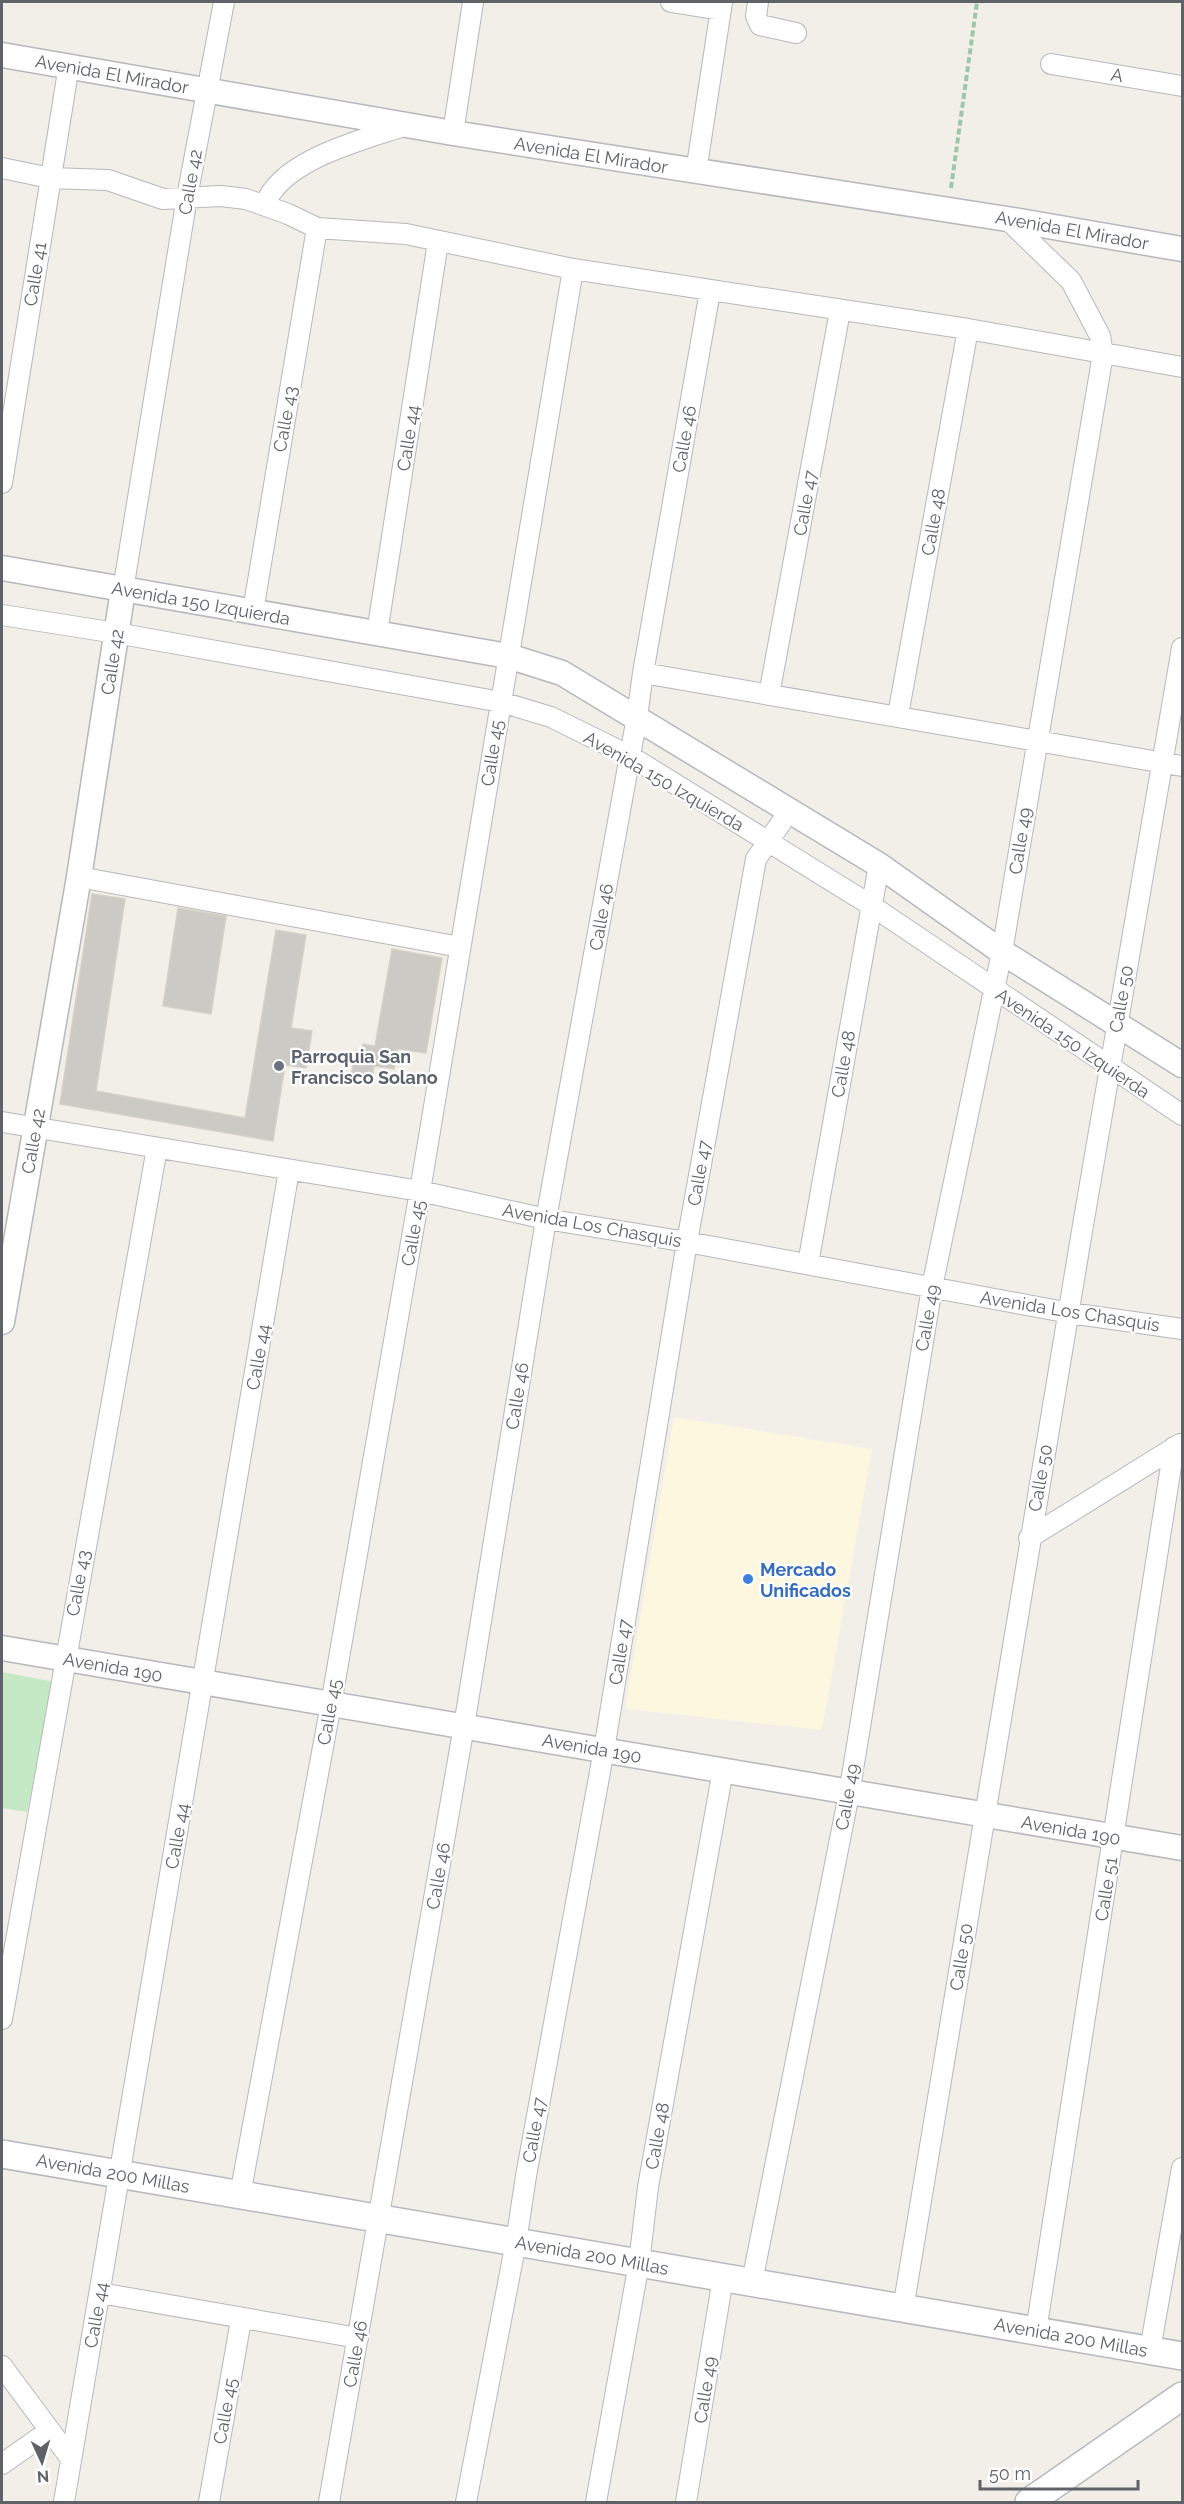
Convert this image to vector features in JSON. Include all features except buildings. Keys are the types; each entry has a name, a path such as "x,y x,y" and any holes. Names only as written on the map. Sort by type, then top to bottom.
{"main road":[{"name":"Avenida 200 Millas","path":"2,2154 1182,2356"},
{"path":"1029,2502 1182,2396"}],"street":[{"name":"Calle 42","path":"2,1322 79,877 187,197 224,2"},
{"path":"453,133 473,2"},
{"path":"671,2 721,6 696,172"},
{"path":"758,2 756,16 760,25 796,33"},
{"name":"Avenida El Mirador","path":"2,55 453,133 1007,219 1182,249"},
{"name":"A","path":"1051,64 1182,86"},
{"name":"Calle 41","path":"2,483 69,65"},
{"path":"265,205 276,185 307,163 406,125"},
{"path":"2,168 50,178 108,180 164,199 221,196 246,199 317,228 406,234 573,269 968,329 1182,368"},
{"path":"1007,219 1071,281 1100,336 1103,354"},
{"name":"Calle 43","path":"253,611 317,228"},
{"name":"Calle 44","path":"377,633 438,242"},
{"name":"Calle 45","path":"240,2195 331,1704 420,1191 573,269"},
{"name":"Calle 46","path":"329,2502 464,1726 546,1219 637,717 710,291"},
{"name":"Calle 47","path":"769,695 840,311"},
{"name":"Calle 48","path":"898,716 968,329"},
{"name":"Calle 49","path":"752,2283 849,1794 932,1287 1002,952 1103,354"},
{"name":"Avenida 150 Izquierda","path":"2,568 508,656 562,673 879,865 1002,952 1182,1065"},
{"name":"Avenida 150 Izquierda","path":"2,615 116,633 501,702 551,717 630,756 872,906 1182,1115"},
{"name":"Calle 50","path":"903,2308 1029,1538 1070,1313 1182,648"},
{"path":"643,673 1182,766"},
{"name":"Calle 47","path":"466,2502 516,2242 604,1750 687,1242 756,859 790,810"},
{"name":"Calle 48","path":"808,1264 879,865"},
{"path":"79,877 460,947"},
{"name":"Avenida Los Chasquis","path":"2,1122 420,1191 546,1219 687,1242 1070,1313 1182,1329"},
{"name":"Calle 43","path":"2,2019 157,1148"},
{"name":"Calle 44","path":"64,2502 289,1170"},
{"path":"1029,1538 1178,1444"},
{"name":"Calle 51","path":"1036,2331 1178,1444"},
{"name":"Avenida 190","path":"2,1648 723,1770 849,1794 1182,1848"},
{"name":"Calle 48","path":"596,2502 639,2263 648,2187 723,1770"},
{"path":"1150,2350 1182,2168"},
{"name":"Calle 49","path":"686,2502 723,2277"},
{"path":"100,2293 241,2320 358,2338"},
{"name":"Calle 45","path":"209,2502 241,2320"},
{"path":"2,2366 71,2459"},
{"path":"2,2464 49,2431"}],"path":[{"path":"949,210 977,2"}],"shaded area":[{"name":"Mercado Unificados","path":"674,1417 872,1449 822,1730 625,1709"}],"green space":[{"path":"2,1672 54,1682 27,1812 2,1808"}],"place":[{"name":"Parroquia San Francisco Solano","path":"279,1066"},
{"name":"Mercado Unificados","path":"748,1579"}]}
